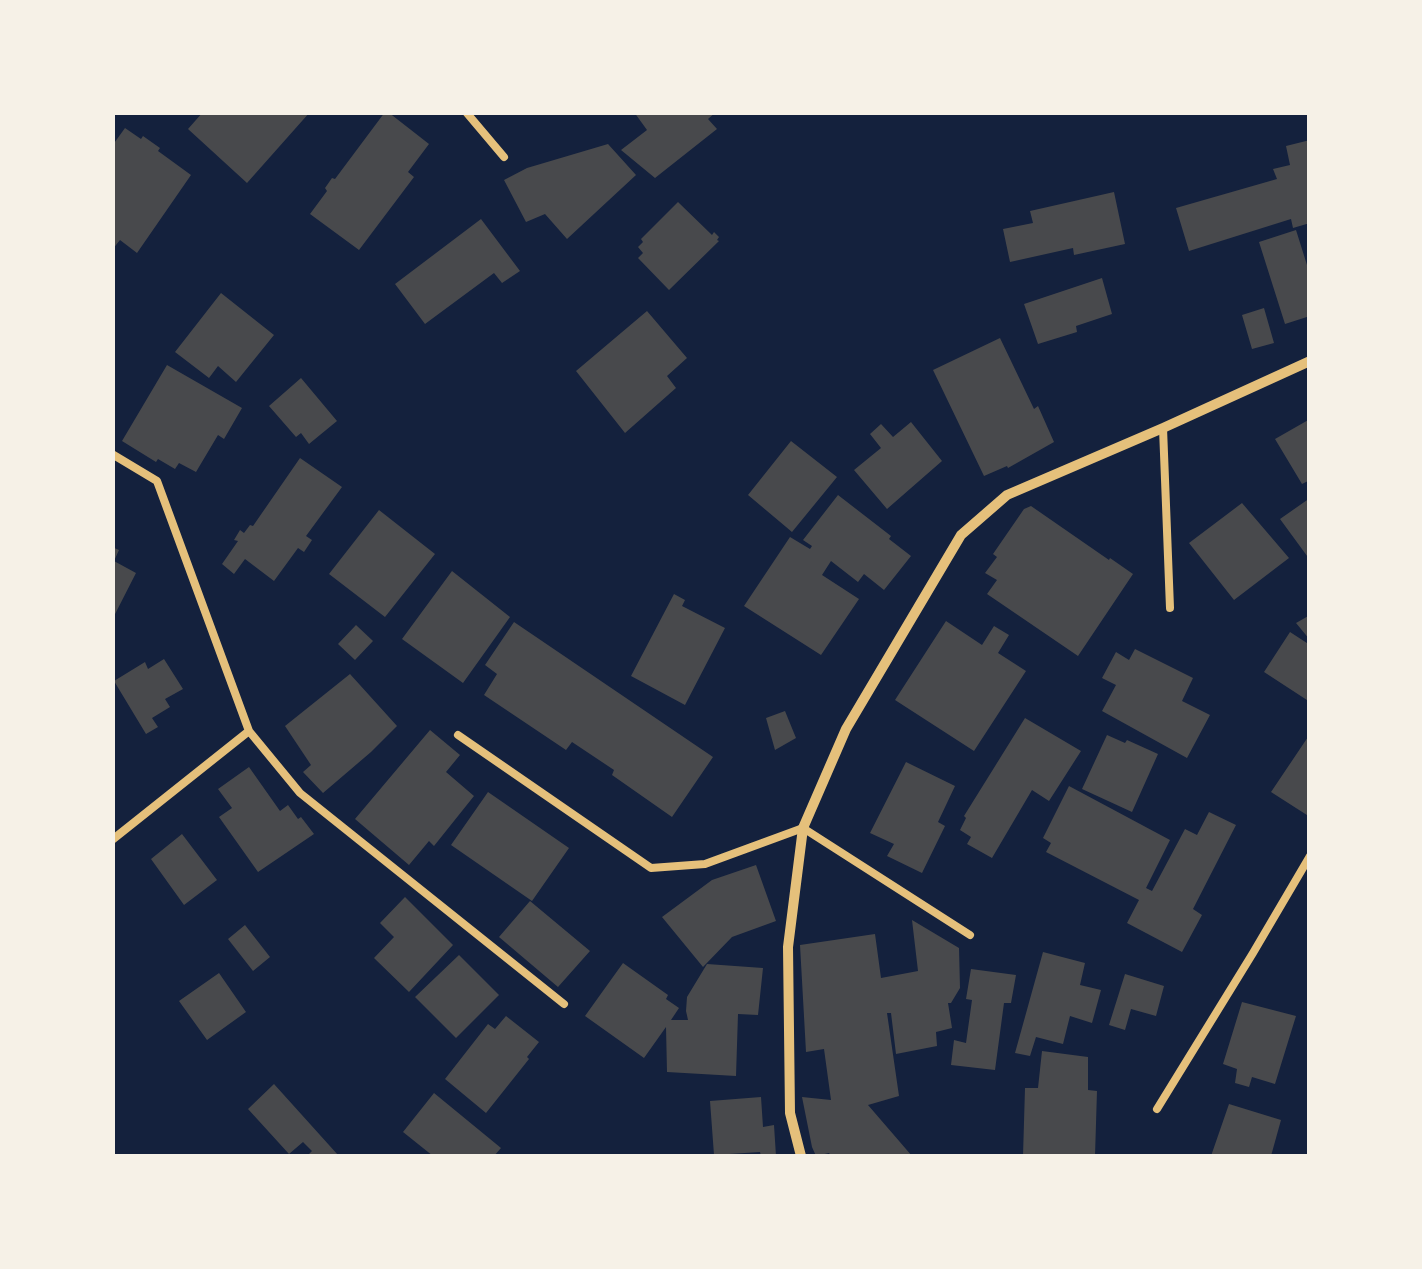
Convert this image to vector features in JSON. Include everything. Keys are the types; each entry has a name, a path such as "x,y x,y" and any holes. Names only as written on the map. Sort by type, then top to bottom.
{"street":[{"path":"801,1156 790,1113 788,946 803,828 846,728 961,535 1008,494 1310,361"}],"lane":[{"path":"466,112 504,158"},
{"path":"1163,428 1170,608"},
{"path":"112,454 158,481 249,731 300,793 564,1004"},
{"path":"112,840 249,731"},
{"path":"458,735 651,868 705,864 803,828 970,935"},
{"path":"1158,1108 1305,871 1310,856"}],"building":[{"path":"203,112 310,112 247,183 188,129"},
{"path":"385,112 429,144 408,172 414,177 359,250 310,214 332,178"},
{"path":"634,112 716,112 708,119 717,129 655,178 621,150 647,130"},
{"path":"125,128 160,148 158,151 191,175 137,253 120,240 112,250 112,146"},
{"path":"1310,140 1310,223 1293,228 1291,219 1189,251 1176,208 1277,179 1273,169 1290,165 1286,146"},
{"path":"608,144 636,175 567,239 545,214 526,222 504,180 527,168"},
{"path":"1114,192 1125,244 1074,255 1073,248 1010,262 1003,229 1033,223 1030,211"},
{"path":"678,202 712,235 714,232 719,241 669,290 638,258 643,253 638,247 641,239"},
{"path":"481,219 520,271 502,283 494,273 425,324 395,284"},
{"path":"1296,230 1307,265 1310,264 1310,316 1285,324 1259,242"},
{"path":"1102,278 1112,314 1076,326 1077,332 1038,344 1024,304"},
{"path":"221,293 274,335 236,382 218,366 209,378 175,352"},
{"path":"1264,308 1274,343 1252,349 1242,315"},
{"path":"647,311 687,358 667,376 676,388 625,433 576,371"},
{"path":"1000,338 1054,442 1008,468 984,476 933,370"},
{"path":"167,365 242,408 224,439 218,435 196,472 179,463 175,469 158,459 156,462 122,441"},
{"path":"301,378 337,421 309,444 301,433 296,437 269,406"},
{"path":"1310,419 1310,480 1302,484 1275,439"},
{"path":"911,422 942,461 887,509 854,470 881,448 870,434 881,424 893,437"},
{"path":"791,441 837,477 792,532 748,495"},
{"path":"300,458 342,487 306,536 312,540 304,552 298,548 274,581 245,559 234,574 222,564 238,541 234,540 240,530 244,533 253,526"},
{"path":"838,495 911,556 884,590 864,574 858,582 831,561 822,575 859,599 821,655 744,606 790,537 810,549 812,546 803,540"},
{"path":"1310,498 1310,560 1280,519"},
{"path":"1242,503 1289,558 1234,600 1189,543"},
{"path":"1031,506 1133,574 1078,656 987,594 997,580 985,573 997,557 993,554 1024,509"},
{"path":"379,510 435,554 385,617 329,574"},
{"path":"112,547 119,550 114,561 136,573 112,620"},
{"path":"452,571 510,617 463,683 402,639"},
{"path":"674,594 685,600 682,606 725,628 685,705 631,676"},
{"path":"1310,615 1310,640 1296,623"},
{"path":"946,621 982,645 994,626 1009,635 998,653 1026,671 974,751 895,700"},
{"path":"514,622 713,757 672,817 572,742 566,750 484,695 497,674 485,665"},
{"path":"356,625 373,641 355,660 338,644"},
{"path":"1290,632 1310,645 1310,702 1264,672"},
{"path":"1135,649 1193,678 1182,701 1210,715 1187,758 1102,711 1116,685 1102,678 1116,652 1129,660"},
{"path":"164,659 183,689 165,699 170,707 152,718 158,727 146,734 114,681 145,662 148,669"},
{"path":"350,674 397,726 323,793 303,772 311,765 285,726"},
{"path":"785,711 796,738 775,750 766,718"},
{"path":"1025,718 1081,751 1049,801 1032,790 992,858 967,844 971,837 960,830 964,816"},
{"path":"430,730 460,755 446,772 474,796 434,846 429,841 409,865 355,819"},
{"path":"1310,734 1310,817 1271,792"},
{"path":"1107,735 1158,754 1132,812 1082,789"},
{"path":"906,762 955,786 938,822 945,826 922,873 887,856 894,844 870,833"},
{"path":"249,767 280,811 288,805 314,834 258,872 219,817 232,808 218,789"},
{"path":"1069,786 1170,840 1146,888 1152,891 1185,829 1197,835 1209,812 1236,825 1193,909 1202,915 1182,952 1127,923 1139,900 1046,852 1051,843 1043,838"},
{"path":"488,792 569,848 532,901 451,845"},
{"path":"182,834 217,880 184,905 151,859"},
{"path":"756,865 776,921 732,937 703,967 662,917 712,880"},
{"path":"405,897 453,945 409,992 374,958 394,937 380,923"},
{"path":"530,901 590,951 558,987 499,937"},
{"path":"912,920 959,948 960,988 948,1003 952,1028 936,1032 937,1046 896,1054 891,1013 887,1013 899,1096 868,1105 912,1156 816,1156 802,1097 831,1100 824,1049 806,1052 800,945 875,934 881,978 918,971"},
{"path":"245,925 270,957 253,971 228,939"},
{"path":"1043,952 1085,963 1080,985 1101,990 1092,1023 1070,1016 1063,1044 1036,1037 1030,1056 1015,1053"},
{"path":"459,955 499,995 456,1038 415,997"},
{"path":"623,963 668,995 666,999 679,1008 671,1020 688,1020 687,997 707,964 763,968 758,1015 738,1014 736,1076 667,1072 666,1027 644,1058 585,1016"},
{"path":"971,969 1016,975 1011,1003 1004,1003 995,1070 951,1065 954,1040 966,1043 972,1000 966,999"},
{"path":"219,973 246,1012 207,1040 179,1001"},
{"path":"1125,974 1164,986 1156,1016 1131,1009 1125,1030 1109,1025"},
{"path":"1242,1002 1296,1016 1275,1084 1252,1077 1249,1087 1235,1083 1237,1069 1223,1064"},
{"path":"506,1016 539,1042 486,1113 445,1079 488,1024 495,1029"},
{"path":"1042,1051 1088,1057 1088,1090 1097,1091 1095,1156 1023,1156 1025,1088 1038,1088"},
{"path":"274,1084 337,1156 307,1156 312,1151 303,1142 289,1154 248,1109"},
{"path":"434,1093 501,1148 494,1156 433,1156 403,1132"},
{"path":"761,1097 763,1127 774,1125 776,1156 761,1156 760,1152 714,1155 710,1101"},
{"path":"1229,1104 1281,1120 1271,1156 1211,1156"}]}
